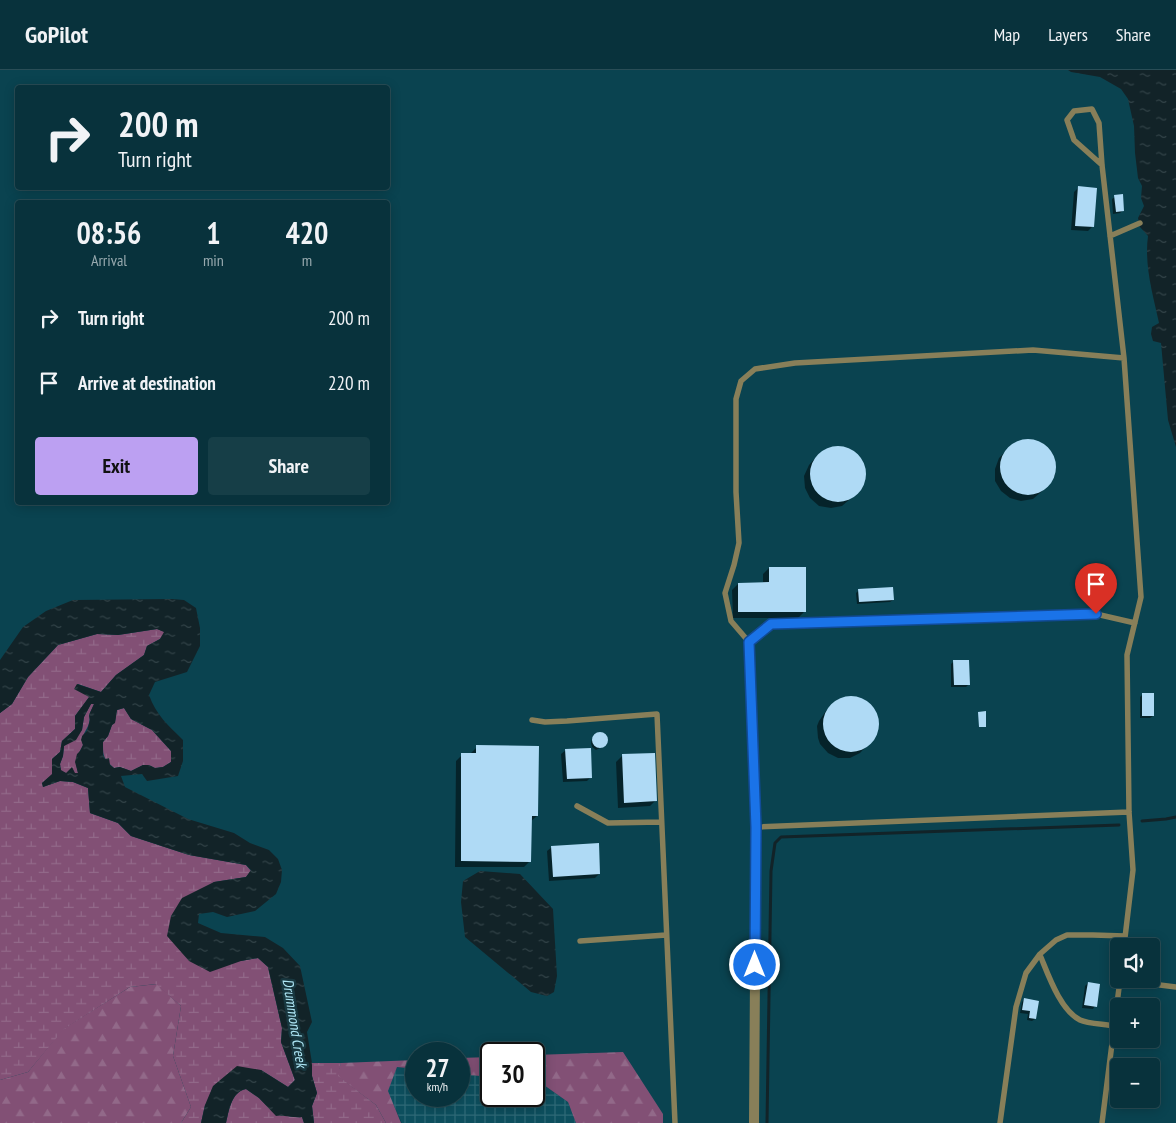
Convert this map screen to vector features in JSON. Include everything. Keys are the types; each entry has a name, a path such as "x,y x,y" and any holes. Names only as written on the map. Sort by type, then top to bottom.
{"street":[{"path":"749,642 756,827 754,1123"}],"lane":[{"path":"1000,1123 1016,1007 1026,973 1040,955 1056,940 1067,935 1125,936 1133,870 1129,812 1127,655 1141,597 1124,358 1099,123 1092,109 1074,111 1067,120 1074,140 1102,165"},
{"path":"1110,236 1140,223"},
{"path":"1124,358 1034,350 795,363 755,369 741,381 736,399 736,492 739,543 725,593 731,621 749,642 771,624 1096,614 1135,623"},
{"path":"532,720 545,722 567,721 656,714 675,1123"},
{"path":"577,806 608,824 661,822"},
{"path":"756,827 1129,812"},
{"path":"580,941 666,935"},
{"path":"1040,955 1063,1003 1071,1013 1081,1021 1110,1025"},
{"path":"1160,985 1176,987"},
{"path":"1102,1123 1111,1048"}],"shaded area":[{"path":"397,1067 405,1068 405,1107 470,1107 470,1075 480,1076 480,1107 545,1107 545,1086 568,1102 576,1123 402,1123 387,1091"}],"green space":[{"path":"157,629 165,632 160,639 147,646 144,655 116,675 101,692 78,684 75,688 90,696 75,716 75,729 62,741 60,752 52,759 52,775 42,783 43,787 60,781 73,782 88,788 90,813 118,823 131,836 189,855 246,865 251,871 246,877 214,882 171,916 241,961 258,958 268,967 282,1028 281,1042 295,1080 288,1087 261,1070 205,1105 201,1123 181,1123 191,1107 173,1056 181,1006 156,984 130,987 64,1029 28,1072 0,1080 0,713 12,704 28,677 58,645 97,634 118,635"},
{"path":"91,704 94,704 89,715 89,724 76,761 78,773 61,771 60,764 64,746 82,730 84,717"},
{"path":"124,708 131,719 152,730 171,751 171,762 163,767 155,768 143,765 131,771 120,767 114,768 108,762 104,754 103,742 115,722 117,710"},
{"path":"157,984 181,1006 173,1056 191,1107 181,1123 0,1123 0,1080 28,1072 63,1029 130,987"},
{"path":"623,1052 663,1114 663,1123 576,1123 568,1102 545,1086 545,1055"},
{"path":"480,1057 480,1076 470,1075 470,1058"},
{"path":"405,1060 405,1068 397,1067 388,1091 401,1123 386,1123 376,1105 337,1076 341,1063"},
{"path":"312,1063 341,1063 338,1076 376,1105 386,1123 314,1123 312,1106 317,1093 312,1076"},
{"path":"246,1089 259,1098 276,1115 302,1117 304,1123 226,1123 234,1098"}],"water":[{"path":"1068,70 1176,70 1176,447 1168,420 1161,343 1153,341 1151,334 1152,327 1159,323 1148,269 1148,236 1140,227 1138,218 1144,206 1141,198 1142,186 1138,178 1134,126 1128,99 1121,89 1100,77"},
{"name":"Drummond Creek","path":"172,599 184,600 196,608 200,628 200,646 187,672 155,682 149,695 159,714 183,740 183,761 178,776 147,781 142,774 121,776 125,787 188,819 234,833 250,843 269,850 278,859 282,870 281,882 276,894 255,911 227,917 213,912 199,914 198,923 221,933 265,937 283,948 300,966 312,1022 307,1032 312,1076 317,1093 312,1106 314,1123 304,1123 302,1117 276,1116 259,1098 246,1089 234,1098 226,1123 201,1123 205,1105 213,1086 237,1066 261,1070 288,1087 295,1080 281,1042 282,1028 268,967 258,958 241,961 210,972 189,961 167,936 171,916 182,898 214,882 246,877 251,870 246,865 189,855 131,836 118,823 90,813 88,788 73,782 60,781 43,787 42,783 52,774 52,759 60,752 62,741 75,729 75,716 89,697 74,689 77,684 101,692 116,675 144,655 147,646 160,639 164,632 157,629 118,635 97,634 58,645 28,677 12,704 0,713 0,660 23,627 46,611 73,600","holes":["91,704 94,704 89,715 90,720 87,731 82,736 83,745 77,754 75,762 78,773 75,773 72,767 66,773 61,770 60,764 64,746 76,740 82,730 84,717","124,708 131,719 152,730 171,751 171,762 163,767 155,768 143,765 131,771 120,767 114,768 110,765 109,758 105,759 103,755 103,742 115,723 117,710"]},
{"path":"480,871 520,874 553,909 557,976 554,992 547,996 531,992 465,937 461,902 463,881"}],"building":[{"path":"1078,186 1097,188 1094,227 1075,226"},
{"path":"1123,194 1124,211 1116,212 1114,195"},
{"path":"1022,439 1034,439 1044,443 1052,451 1056,467 1052,483 1044,491 1034,495 1022,495 1012,491 1004,483 1000,473 1000,461 1004,451 1012,443"},
{"path":"832,446 844,446 854,450 862,458 866,474 862,490 854,498 844,502 832,502 822,498 814,490 810,480 810,468 814,458 822,450"},
{"path":"769,567 806,567 806,612 738,612 738,583 769,582"},
{"path":"893,587 894,600 859,602 858,589"},
{"path":"953,660 969,660 970,685 954,685"},
{"path":"1142,693 1154,693 1154,716 1142,716"},
{"path":"845,696 857,696 867,700 875,708 879,724 875,740 867,748 857,752 845,752 835,748 827,740 823,730 823,718 827,708 835,700"},
{"path":"986,711 986,727 979,727 978,712"},
{"path":"600,732 608,740 600,748 592,740"},
{"path":"476,745 539,746 538,816 532,816 531,862 461,861 461,753 476,753"},
{"path":"591,748 592,778 567,779 565,749"},
{"path":"655,753 657,801 624,803 622,754"},
{"path":"599,843 600,874 553,877 551,846"},
{"path":"1088,982 1100,984 1097,1007 1084,1005"},
{"path":"1024,998 1039,1001 1036,1019 1029,1018 1030,1011 1022,1010"}],"waterway":[{"path":"1142,821 1176,817"},
{"path":"767,1123 771,871 775,843 781,837 1119,825"}],"route":[{"path":"755,965 756,827 749,642 771,624 1096,614"}]}
